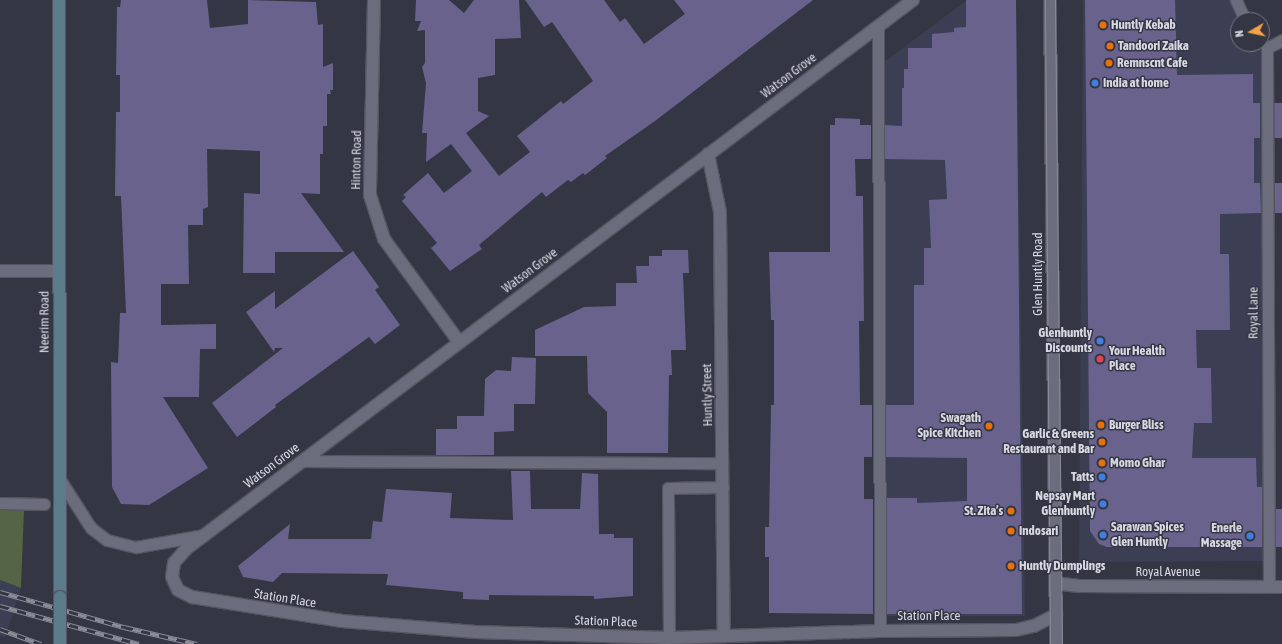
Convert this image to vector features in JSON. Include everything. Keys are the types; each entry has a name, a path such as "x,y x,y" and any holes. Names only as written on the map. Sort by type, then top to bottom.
{"main road":[{"name":"Neerim Road","path":"59,0 60,644"}],"street":[{"name":"Hinton Road","path":"374,0 370,195 384,239 459,342"},
{"name":"Watson Grove","path":"172,570 179,556 204,535 913,0"},
{"name":"Glen Huntly Road","path":"1050,0 1056,644"},
{"name":"Huntly Street","path":"708,154 720,212 724,636"},
{"path":"0,271 60,271"},
{"name":"Station Place","path":"172,570 176,588 185,595 290,615 342,621 476,632 669,638 880,631 1016,630 1034,626 1056,615"},
{"name":"Royal Avenue","path":"1055,583 1080,586 1282,586"}],"lane":[{"path":"1236,0 1241,12"},
{"path":"878,27 880,631"},
{"path":"1270,44 1282,40"},
{"name":"Royal Lane","path":"1263,52 1269,587"},
{"path":"302,461 722,463"},
{"path":"59,478 91,528 108,540 136,547 204,535"},
{"path":"669,638 668,488 723,487"},
{"path":"0,503 44,504"}],"shaded area":[{"path":"967,0 1016,0 1025,616 887,616 883,63"},
{"path":"1083,0 1240,0 1245,12 1230,12 1230,52 1264,52 1266,561 1079,562"},
{"path":"0,580 21,588 5,638 0,636"}],"green space":[{"path":"0,509 24,509 21,588 0,580"}],"building":[{"path":"121,0 207,0 210,28 248,24 248,0 316,2 318,25 323,24 323,67 333,63 333,90 330,90 331,94 327,94 327,126 323,126 323,154 320,154 320,194 301,193 344,252 275,252 275,273 243,273 244,193 260,194 260,151 207,149 208,207 203,209 203,225 188,225 189,284 161,284 161,325 216,324 216,349 200,349 199,397 163,397 208,468 149,505 121,504 112,487 111,362 118,363 120,313 126,313 121,196 115,196 116,112 120,112 120,75 116,75 117,7 120,7"},
{"path":"416,0 449,0 464,13 474,0 519,0 521,38 495,39 495,75 478,78 478,111 489,116 466,133 499,176 530,152 517,136 561,101 563,104 593,81 552,22 544,27 525,0 604,0 620,22 625,18 644,44 685,14 674,0 813,0 655,121 605,156 607,158 585,175 583,173 571,182 568,180 546,197 542,192 479,245 482,249 450,271 431,248 437,243 402,201 406,197 403,195 428,173 444,193 472,171 451,144 426,162 427,133 422,133 426,83 422,67 425,63 425,30 417,31 421,21 415,21"},
{"path":"966,0 1016,0 1022,614 887,614 887,498 917,498 917,503 967,501 967,458 886,457 886,405 914,405 914,285 924,285 924,248 931,248 929,200 947,199 945,160 885,159 885,125 902,126 902,88 904,88 904,69 908,69 908,48 932,48 932,34 954,32 954,28 966,27"},
{"path":"1085,0 1175,0 1177,75 1253,74 1253,103 1260,103 1260,138 1254,138 1254,183 1260,183 1261,213 1220,214 1220,254 1229,254 1230,330 1196,330 1197,368 1211,368 1212,423 1194,423 1192,458 1256,458 1257,487 1262,487 1262,547 1107,547 1099,544 1090,531"},
{"path":"1274,103 1282,103 1282,138 1274,138"},
{"path":"835,118 860,119 860,125 871,125 871,159 855,159 856,196 863,196 864,321 859,321 860,405 872,405 872,457 864,457 864,499 873,499 873,614 769,613 769,557 765,557 765,527 769,527 771,405 774,405 774,320 771,320 769,252 830,252 830,125 835,125"},
{"path":"1274,183 1282,183 1282,213 1275,213"},
{"path":"662,250 688,250 689,273 683,273 686,350 671,350 672,375 669,375 668,453 607,453 607,412 588,393 587,356 535,356 535,330 584,307 616,306 616,283 637,283 636,266 649,266 649,256 662,256"},
{"path":"353,251 379,287 375,290 400,325 375,344 369,337 275,405 276,407 237,437 212,403 283,348 275,348 274,352 246,312 275,291 275,309"},
{"path":"512,357 536,358 535,404 514,404 514,431 494,432 494,455 436,455 436,429 457,429 457,416 484,416 485,379 496,370 511,371"},
{"path":"511,471 530,471 531,509 580,509 582,473 598,474 599,534 614,534 614,538 633,538 633,596 594,599 594,596 489,595 489,600 463,599 463,592 386,585 388,574 282,573 273,582 243,577 238,566 290,524 288,539 371,539 373,521 382,522 386,489 452,493 450,518 513,520"},
{"path":"1276,509 1282,509 1282,547 1276,547"}],"tram line":[{"path":"1045,0 1050,644"},
{"path":"1055,0 1062,644"}],"railway":[{"path":"0,592 124,627 197,644"},
{"path":"0,606 139,644"},
{"path":"0,629 41,644"}],"place":[{"name":"Huntly Kebab","path":"1103,25"},
{"name":"Tandoori Zaika","path":"1110,46"},
{"name":"Remnscnt Cafe","path":"1109,63"},
{"name":"India at home","path":"1095,83"},
{"name":"Glenhuntly Discounts","path":"1100,341"},
{"name":"Your Health Place","path":"1100,359"},
{"name":"Burger Bliss","path":"1101,425"},
{"name":"Swagath Spice Kitchen","path":"989,426"},
{"name":"Garlic & Greens Restaurant and Bar","path":"1102,442"},
{"name":"Momo Ghar","path":"1102,463"},
{"name":"Tatts","path":"1102,477"},
{"name":"Nepsay Mart Glenhuntly","path":"1103,504"},
{"name":"St. Zita’s","path":"1011,511"},
{"name":"Indosari","path":"1011,531"},
{"name":"Sarawan Spices Glen Huntly","path":"1103,535"},
{"name":"Enerle Massage","path":"1250,536"},
{"name":"Huntly Dumplings","path":"1011,566"}]}
